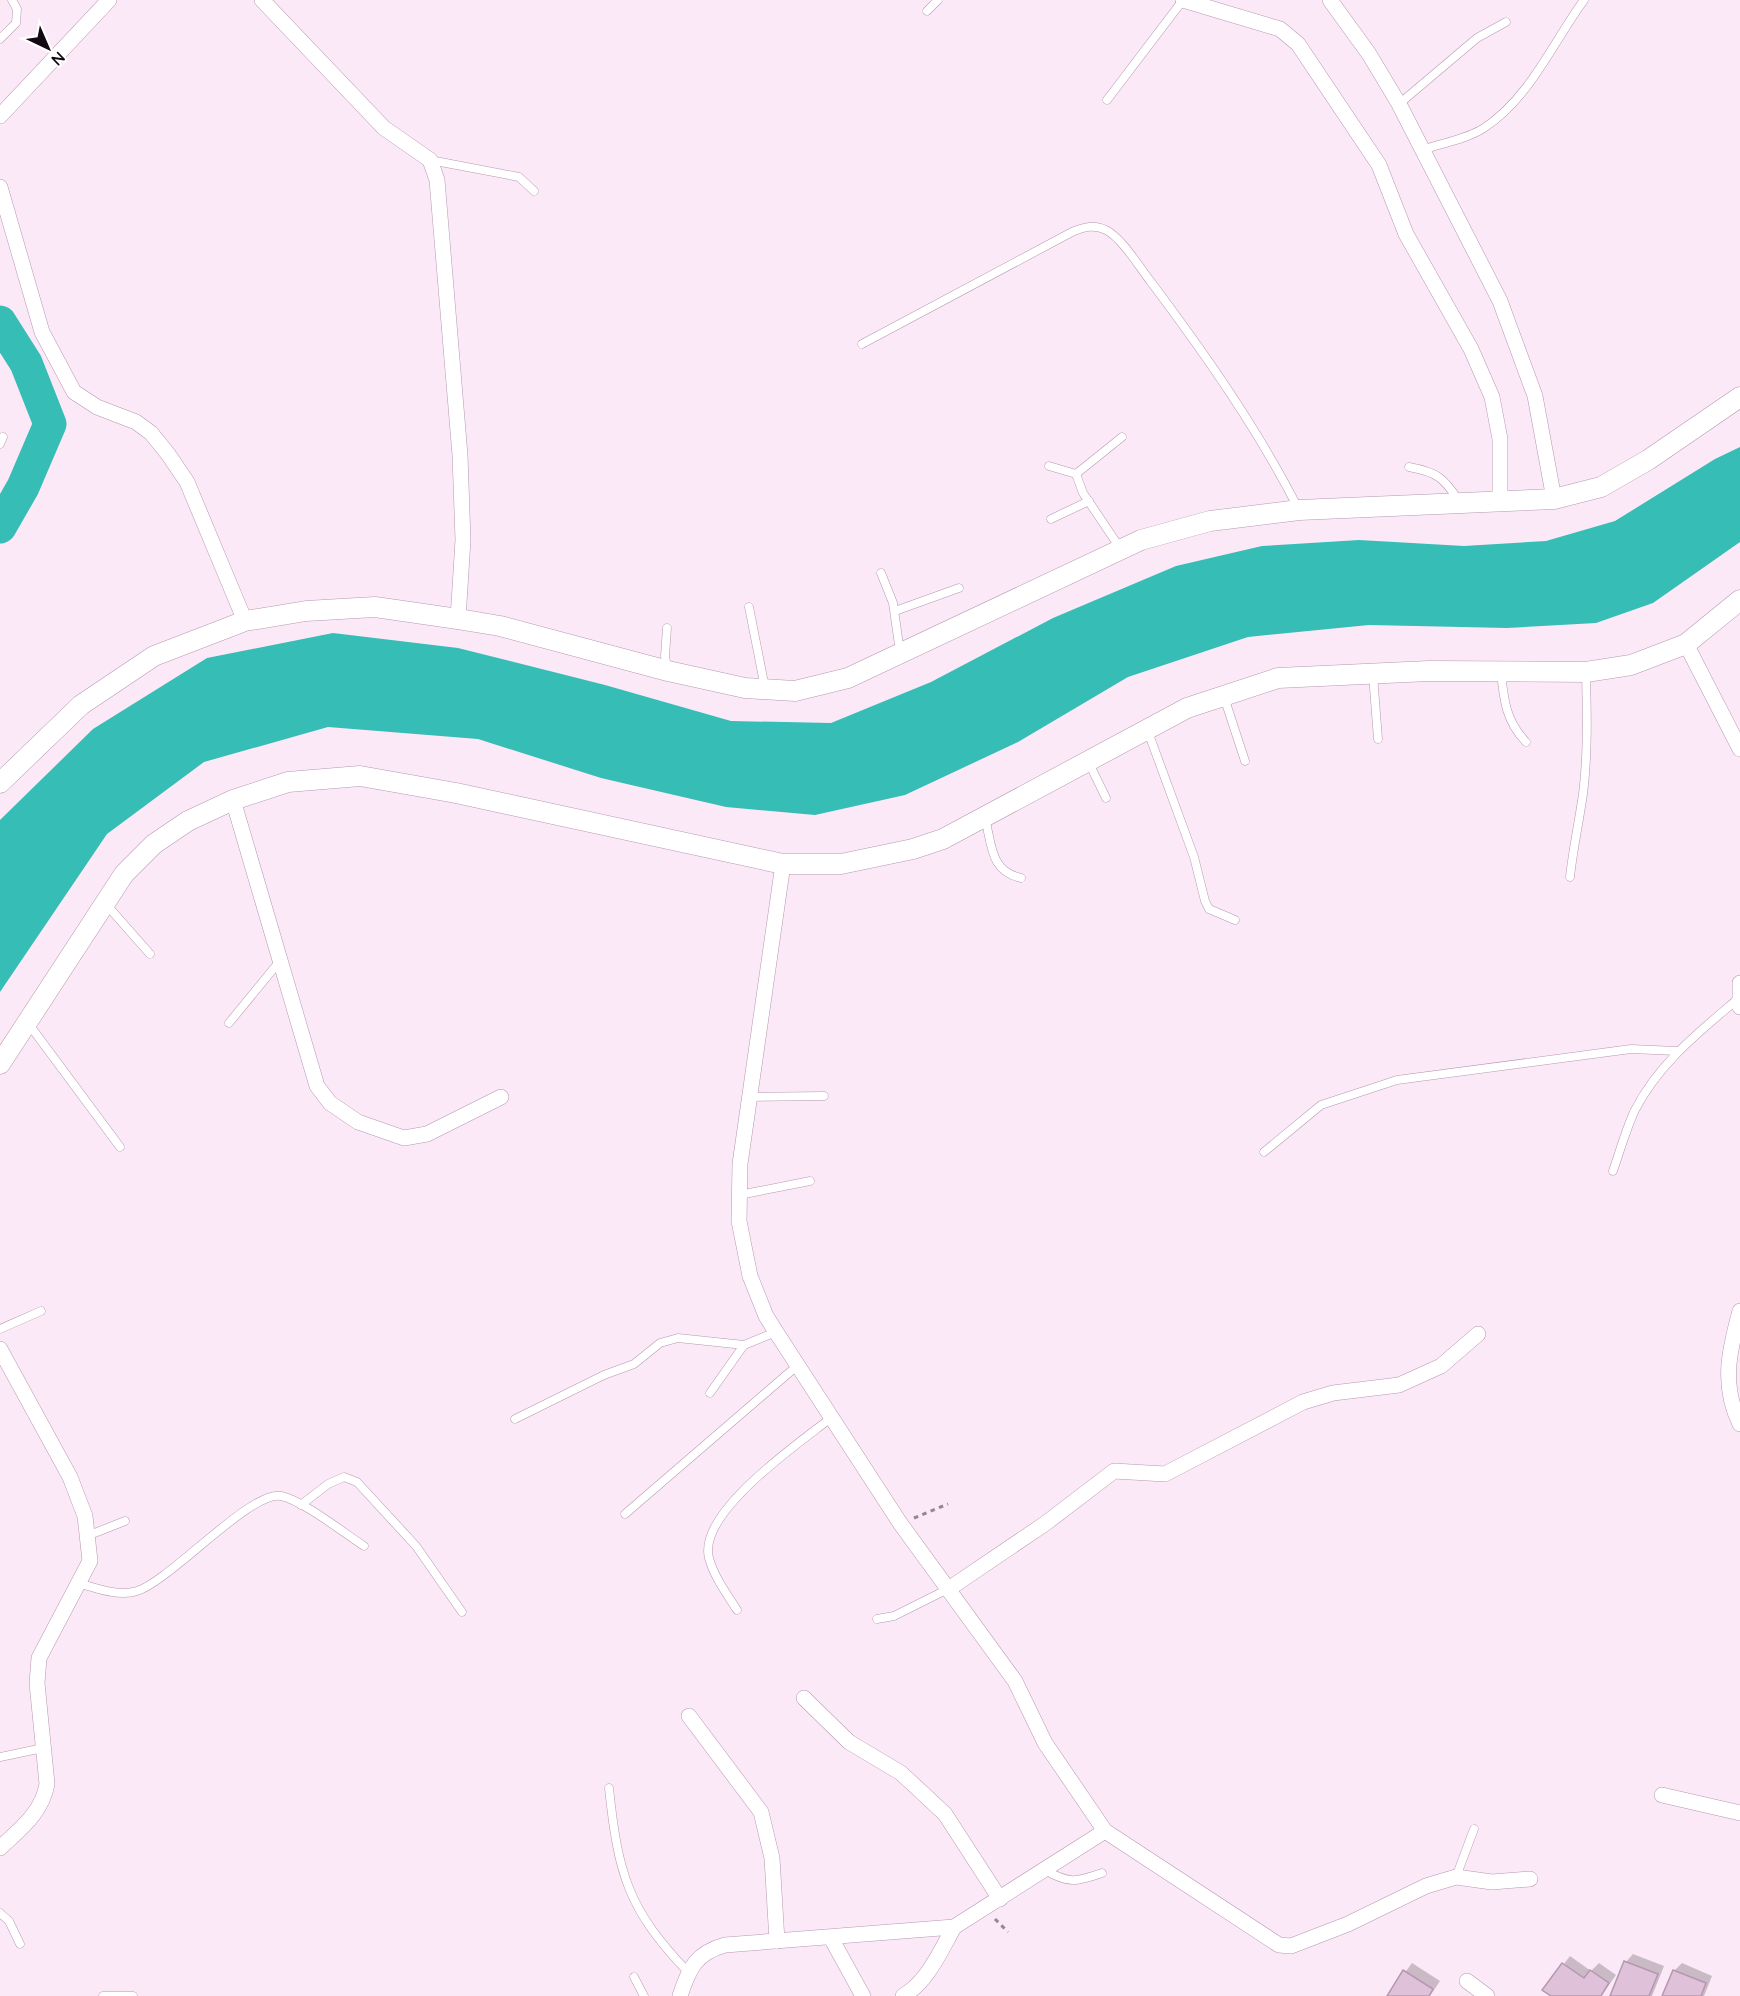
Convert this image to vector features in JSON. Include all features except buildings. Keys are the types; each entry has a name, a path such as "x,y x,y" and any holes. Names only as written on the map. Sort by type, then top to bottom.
{"street":[{"path":"0,116 109,0"},
{"path":"262,0 384,128 430,160 436,180 460,455 463,540 458,619"},
{"path":"1183,0 1280,29 1299,44 1379,165 1406,234 1471,349 1492,397 1500,439 1500,503"},
{"path":"1330,0 1370,54 1399,104 1500,301 1535,396 1554,499"},
{"path":"0,187 42,332 74,392 97,407 136,422 151,434 168,454 187,482 245,621"},
{"path":"0,783 81,705 154,656 245,621 306,612 375,607 500,626 668,671 745,688 795,691 848,678 1120,549 1141,540 1210,520 1299,510 1462,505 1554,499 1601,487 1648,460 1740,397"},
{"path":"0,1064 124,874 154,844 188,821 233,800 288,782 360,776 456,793 783,864 841,864 902,852 943,839 1186,708 1278,678 1373,674 1586,672 1631,665 1686,644 1740,600"},
{"path":"1686,644 1740,749"},
{"path":"233,800 317,1086 330,1103 358,1122 404,1138 427,1134 501,1097"},
{"path":"783,864 740,1164 739,1221 750,1276 766,1317 900,1523 950,1588 1015,1681 1045,1743 1106,1831 1279,1945 1291,1946 1348,1924 1426,1886 1456,1876 1492,1882 1530,1879"},
{"path":"1740,1311 1731,1344 1728,1387 1731,1406 1740,1424"},
{"path":"950,1588 1046,1523 1114,1471 1165,1474 1303,1402 1333,1394 1399,1385 1441,1366 1478,1334"},
{"path":"0,1349 70,1477 85,1516 90,1561 39,1658 37,1683 47,1784 44,1800 36,1813 0,1848"},
{"path":"804,1698 849,1742 901,1773 945,1814 1000,1899"},
{"path":"689,1716 761,1812 772,1858 777,1941"},
{"path":"1662,1795 1740,1813"},
{"path":"680,1996 698,1957 706,1950 725,1945 954,1927 1106,1831"},
{"path":"903,1996 913,1990 926,1975 954,1927"},
{"path":"831,1938 863,1996"},
{"path":"1467,1981 1486,1996"}],"lane":[{"path":"0,39 16,24 17,9 12,0"},
{"path":"927,11 938,0"},
{"path":"1107,100 1183,0"},
{"path":"1422,150 1483,128 1506,109 1538,70 1584,0"},
{"path":"1399,104 1477,38 1506,22"},
{"path":"430,160 519,177 534,191"},
{"path":"862,344 1072,232 1090,225 1108,231 1157,290 1232,395 1266,446 1299,510"},
{"path":"1076,474 1122,437"},
{"path":"1049,466 1076,474 1089,501 1120,549"},
{"path":"1409,467 1429,470 1446,480 1462,505"},
{"path":"1051,519 1089,501"},
{"path":"881,573 895,611 900,655"},
{"path":"895,611 959,588"},
{"path":"749,607 765,689"},
{"path":"667,628 665,656 668,671"},
{"path":"1501,672 1505,711 1513,729 1526,742"},
{"path":"1570,877 1588,731 1586,672"},
{"path":"1373,674 1378,740"},
{"path":"1224,696 1245,761"},
{"path":"1147,727 1194,857 1204,901 1209,909 1235,920"},
{"path":"1088,760 1106,798"},
{"path":"985,818 997,865 1005,873 1021,878"},
{"path":"105,903 150,954"},
{"path":"229,1023 280,961"},
{"path":"1613,1172 1635,1111 1658,1074 1677,1051 1740,996"},
{"path":"27,1022 120,1147"},
{"path":"1264,1152 1321,1105 1397,1080 1631,1049 1677,1051"},
{"path":"750,1097 824,1096"},
{"path":"740,1195 810,1181"},
{"path":"0,1329 41,1311"},
{"path":"515,1419 604,1375 634,1364 660,1343 678,1338 744,1345 776,1332"},
{"path":"710,1393 744,1345"},
{"path":"625,1514 798,1365"},
{"path":"737,1610 708,1556 711,1534 724,1512 762,1472 832,1418"},
{"path":"301,1505 328,1484 344,1478 357,1482 416,1546 462,1612"},
{"path":"77,1583 112,1592 137,1591 235,1518 266,1499 280,1495 301,1505 364,1546"},
{"path":"87,1536 125,1521"},
{"path":"877,1619 894,1616 950,1588"},
{"path":"1,1754 43,1748"},
{"path":"609,1788 615,1846 626,1886 659,1942 689,1973"},
{"path":"1456,1876 1474,1829"},
{"path":"1045,1870 1062,1880 1079,1881 1102,1873"},
{"path":"0,1913 9,1921 20,1944"},
{"path":"634,1977 644,1996"},
{"path":"103,1996 133,1996"}],"path":[{"path":"900,1523 948,1504"}],"shaded area":[{"path":"1740,447 1740,542 1653,603 1596,623 1507,628 1369,625 1248,637 1128,677 1018,742 905,795 815,815 726,807 601,778 478,739 328,727 204,762 107,834 0,992 0,820 93,729 207,658 333,633 458,648 605,685 731,721 831,723 931,682 1053,618 1176,566 1262,546 1359,540 1464,546 1546,541 1615,521 1715,459"}],"waterway":[{"path":"0,322 26,363 50,424 23,487 0,527"}]}
